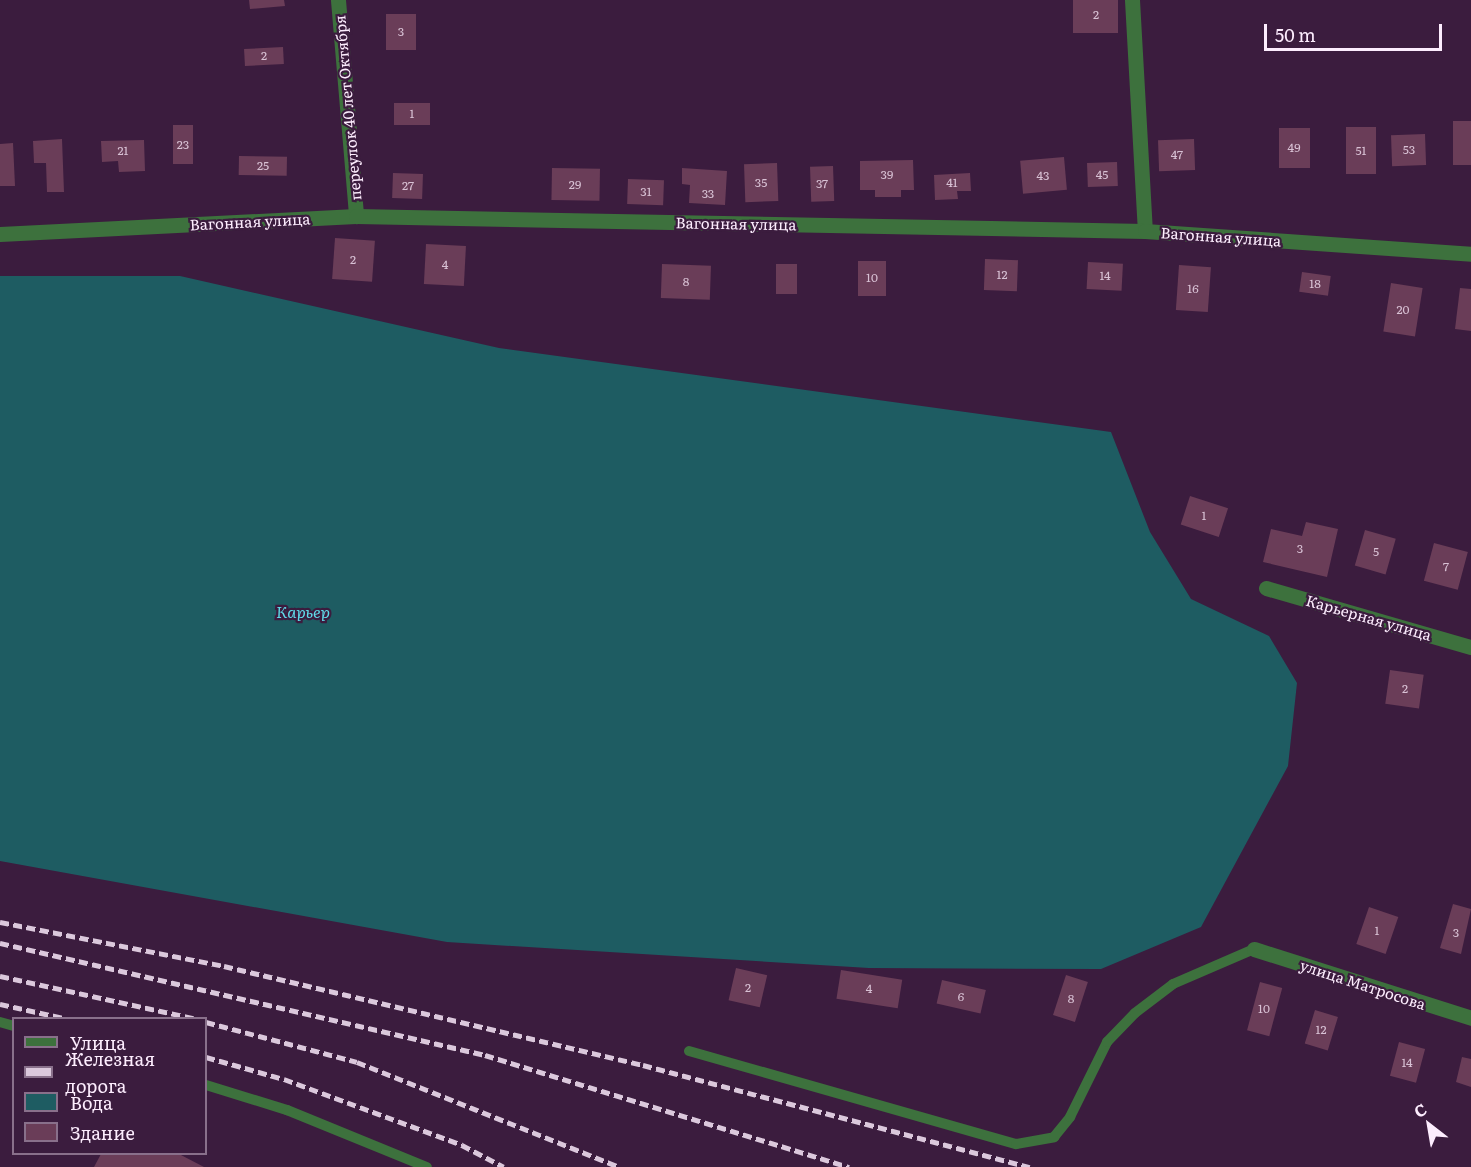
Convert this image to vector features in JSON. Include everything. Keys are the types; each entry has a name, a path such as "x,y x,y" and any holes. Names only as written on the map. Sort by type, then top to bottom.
{"street":[{"name":"переулок 40 лет Октября","path":"338,0 357,216"},
{"path":"1132,0 1145,231"},
{"name":"Вагонная улица","path":"0,234 357,216 1145,231 1471,254"},
{"name":"Карьерная улица","path":"1266,588 1471,647"},
{"name":"улица Матросова","path":"1254,949 1471,1018"}],"lane":[{"path":"689,1051 1016,1144 1054,1137 1070,1117 1107,1042 1135,1012 1173,984 1254,949"},
{"path":"207,1085 287,1110 427,1167"}],"water":[{"name":"Карьер","path":"0,276 180,276 499,348 1111,432 1150,532 1191,599 1269,636 1297,683 1288,766 1201,927 1101,969 869,968 447,942 0,861"}],"building":[{"path":"249,0 284,0 285,6 250,9"},
{"path":"1073,0 1118,0 1118,33 1073,33"},
{"path":"386,14 416,14 416,50 386,50"},
{"path":"283,47 284,64 245,66 244,49"},
{"path":"394,103 430,103 430,125 394,125"},
{"path":"1453,121 1471,121 1471,165 1453,165"},
{"path":"173,125 193,125 193,164 173,164"},
{"path":"1346,127 1376,127 1376,174 1346,174"},
{"path":"1279,128 1310,128 1310,168 1279,168"},
{"path":"1425,134 1426,165 1392,166 1391,135"},
{"path":"62,139 64,192 47,192 46,163 34,163 33,141"},
{"path":"1194,139 1195,170 1159,171 1158,140"},
{"path":"144,140 145,171 119,172 118,161 102,162 101,141"},
{"path":"13,143 15,186 0,186 0,144"},
{"path":"239,156 287,157 287,176 239,175"},
{"path":"1064,157 1067,190 1023,194 1020,161"},
{"path":"913,160 914,190 901,190 901,197 875,197 875,190 860,190 860,161"},
{"path":"1117,162 1118,186 1088,187 1087,163"},
{"path":"777,163 778,201 745,202 744,164"},
{"path":"833,166 834,201 811,202 810,167"},
{"path":"552,168 600,169 599,201 551,200"},
{"path":"682,168 727,171 725,205 689,203 690,185 682,184"},
{"path":"393,173 423,174 422,199 392,198"},
{"path":"970,173 971,191 957,191 958,199 935,200 934,175"},
{"path":"628,179 664,180 663,205 627,204"},
{"path":"335,238 375,241 372,282 332,279"},
{"path":"426,244 466,246 464,286 424,284"},
{"path":"985,259 1018,260 1017,291 984,290"},
{"path":"858,261 886,261 886,296 858,296"},
{"path":"1088,262 1123,264 1122,291 1087,289"},
{"path":"662,264 711,266 710,300 661,298"},
{"path":"776,264 797,264 797,294 776,294"},
{"path":"1179,265 1211,267 1208,312 1176,310"},
{"path":"1302,272 1331,276 1328,296 1299,292"},
{"path":"1391,283 1423,288 1415,336 1383,331"},
{"path":"1460,288 1471,289 1471,331 1455,329"},
{"path":"1190,496 1228,508 1219,537 1181,525"},
{"path":"1306,522 1338,529 1327,577 1263,562 1271,529 1302,536"},
{"path":"1365,530 1396,539 1386,574 1355,566"},
{"path":"1434,543 1468,552 1458,590 1424,581"},
{"path":"1390,670 1424,675 1419,708 1385,704"},
{"path":"1453,904 1471,909 1461,954 1440,948"},
{"path":"1369,907 1398,917 1386,954 1356,944"},
{"path":"736,968 767,975 760,1007 729,1000"},
{"path":"841,970 902,980 898,1008 836,999"},
{"path":"1066,975 1088,982 1075,1022 1053,1015"},
{"path":"942,980 986,990 980,1014 937,1003"},
{"path":"1260,982 1282,988 1269,1036 1247,1030"},
{"path":"1315,1010 1338,1017 1328,1050 1305,1043"},
{"path":"1399,1042 1425,1049 1416,1083 1390,1076"},
{"path":"1462,1057 1471,1059 1471,1087 1456,1082"},
{"path":"100,1155 181,1155 204,1167 94,1167"}],"railway":[{"path":"0,922 224,966 643,1065 1030,1167"},
{"path":"0,943 485,1055 849,1167"},
{"path":"0,976 188,1017"},
{"path":"0,1004 58,1017"},
{"path":"207,1022 357,1062 620,1167"},
{"path":"207,1057 284,1079 462,1145 504,1167"}]}
